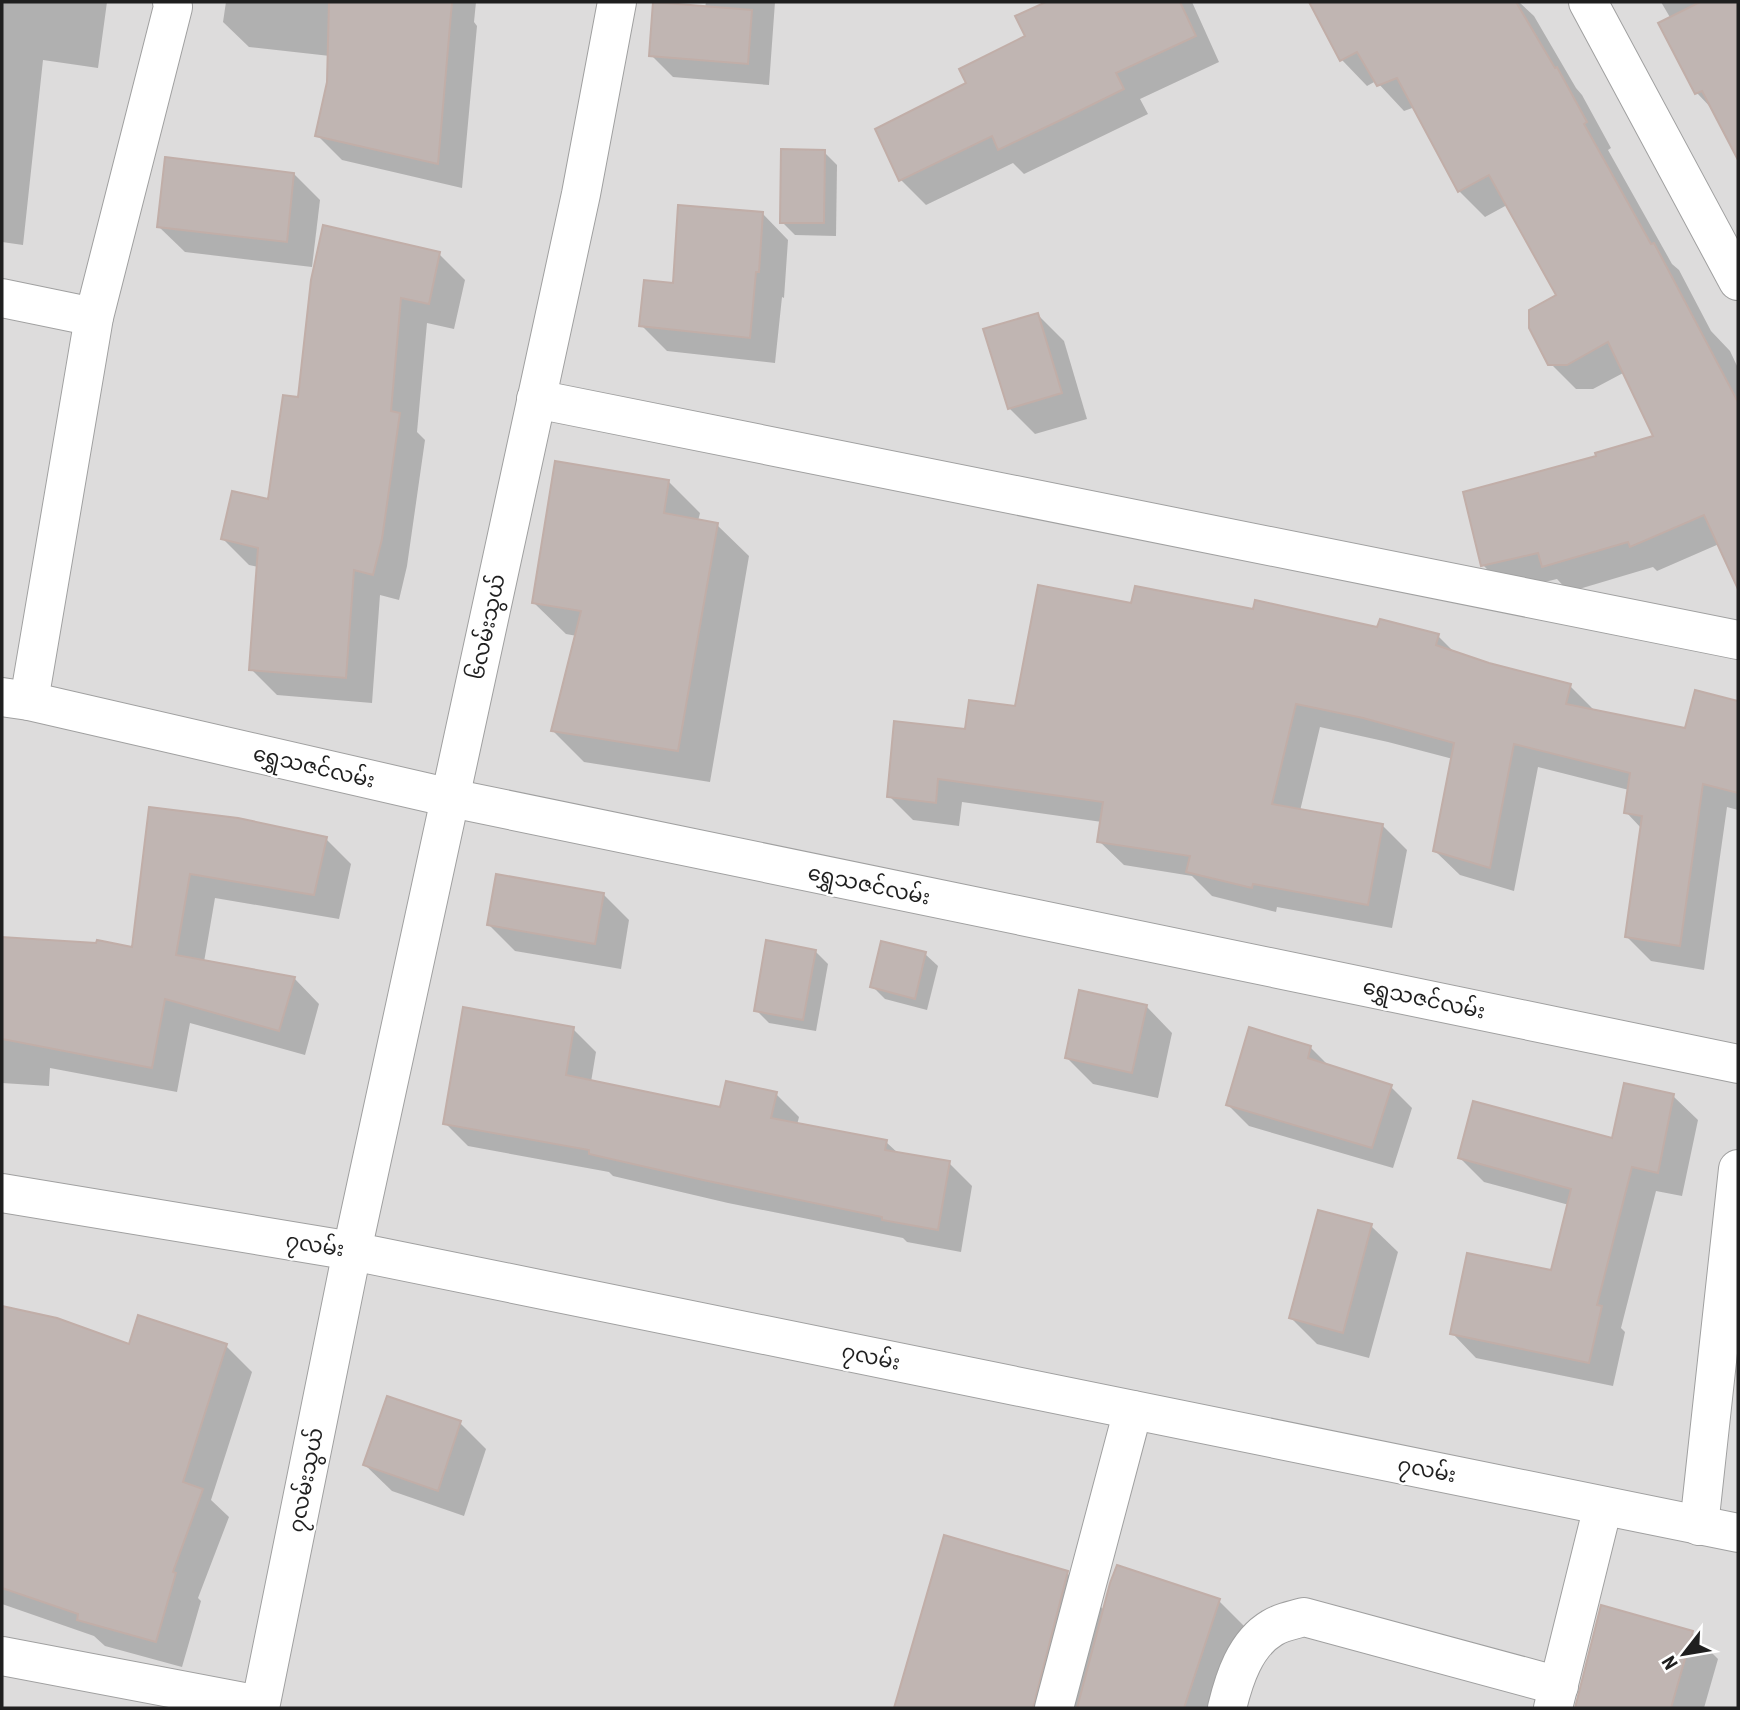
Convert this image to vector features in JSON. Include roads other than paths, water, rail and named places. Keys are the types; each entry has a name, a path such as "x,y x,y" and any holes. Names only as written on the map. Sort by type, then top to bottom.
{"street":[{"path":"16,699 94,317 173,8 172,2"},
{"name":"၆လမ်းသွယ်","path":"352,1251 581,194 617,2"},
{"path":"1588,2 1738,281"},
{"path":"2,298 94,317"},
{"path":"536,399 1738,640"},
{"name":"ရွှေသဇင်လမ်း","path":"16,699 451,798 1738,1064"},
{"path":"1699,1526 1738,1169"},
{"name":"၇လမ်း","path":"2,1193 352,1251 1738,1533"},
{"name":"၇လမ်းသွယ်","path":"260,1707 352,1251"},
{"path":"1054,1708 1133,1410"},
{"path":"1227,1708 1246,1653 1272,1628 1304,1617 1556,1697 1603,1506"},
{"path":"2,1657 260,1707"}]}
